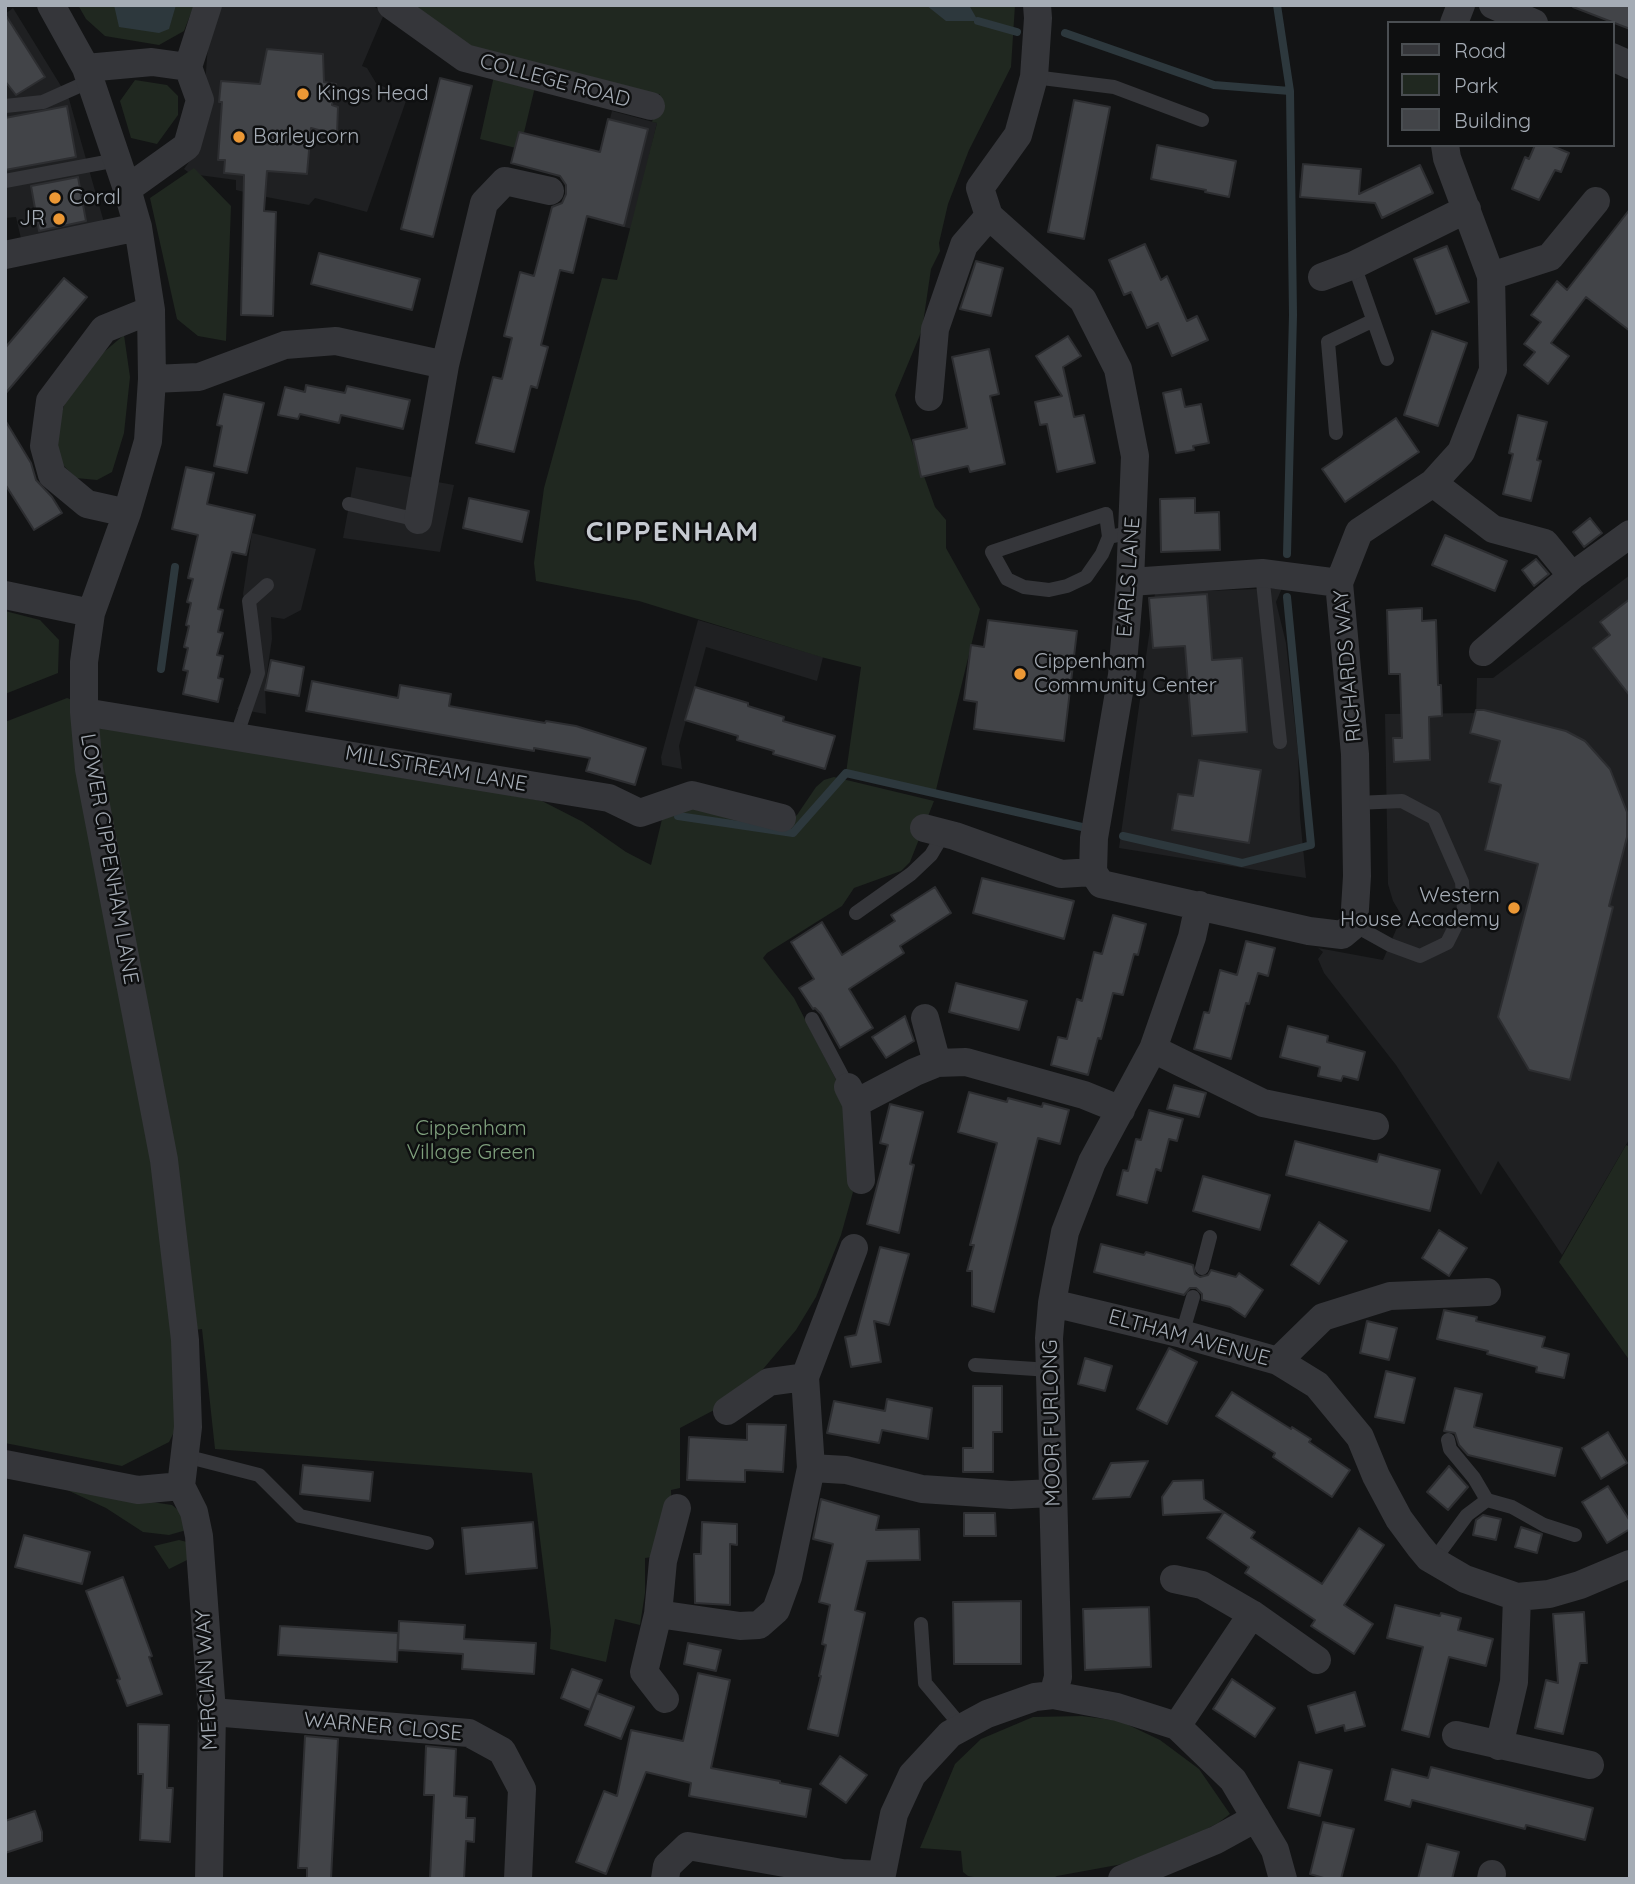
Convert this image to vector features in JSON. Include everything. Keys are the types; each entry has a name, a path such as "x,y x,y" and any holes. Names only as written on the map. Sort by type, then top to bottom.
{"street":[{"name":"LOWER CIPPENHAM LANE","path":"51,5 88,74 127,189 138,227 151,310 152,379 148,441 127,513 91,613 84,662 84,712 89,769 164,1160 185,1339 188,1427 181,1486"},
{"path":"127,189 187,146 200,100 188,67 208,5"},
{"name":"COLLEGE ROAD","path":"391,5 465,58 651,106"},
{"path":"929,397 935,330 939,317 964,245 989,216 980,188 1018,135 1034,77 1037,5"},
{"path":"1493,5 1529,21"},
{"path":"1614,58 1630,65"},
{"path":"88,74 152,62 188,67"},
{"name":"RICHARDS WAY","path":"1354,925 1355,754 1339,583 1359,532 1433,483 1461,452 1493,370 1491,276 1447,158 1446,147"},
{"path":"418,520 445,365 484,203 505,181 550,191"},
{"path":"1491,276 1550,257 1596,201"},
{"path":"1322,276 1354,265 1467,209"},
{"name":"EARLS LANE","path":"989,216 1083,300 1118,369 1135,456 1121,535 1130,582 1122,675 1094,838 1093,872"},
{"path":"5,255 138,227"},
{"path":"127,513 87,504 52,475 44,446 50,401 104,329 151,310"},
{"path":"152,379 199,377 285,345 336,341 445,365"},
{"path":"1433,483 1493,529 1545,543 1572,576"},
{"path":"1483,652 1572,576 1630,534"},
{"path":"1130,582 1262,573 1339,583"},
{"path":"5,595 91,613"},
{"name":"MILLSTREAM LANE","path":"84,712 609,798 640,813 692,795 782,818"},
{"path":"934,831 1060,874 1093,872 1101,884 1309,931 1342,935 1354,925"},
{"name":"MOOR FURLONG","path":"1053,1695 1058,1676 1049,1338 1052,1303 1065,1231 1092,1162 1153,1049 1192,937 1199,905"},
{"path":"925,1018 937,1063"},
{"path":"1153,1049 1260,1114 1375,1126"},
{"path":"861,1180 852,1095 937,1063 965,1062 1084,1096 1121,1110"},
{"path":"658,1614 740,1626 759,1625 776,1610 788,1577 811,1468 805,1377 854,1248"},
{"path":"1278,1362 1323,1317 1390,1296 1487,1292"},
{"name":"ELTHAM AVENUE","path":"1052,1303 1182,1334 1278,1362 1317,1385 1360,1437 1376,1476 1399,1519 1419,1546 1434,1560 1465,1579 1517,1597 1549,1594 1580,1585 1630,1564"},
{"path":"727,1411 769,1382 805,1377"},
{"path":"5,1464 138,1490 181,1486"},
{"path":"811,1468 846,1470 922,1489 1011,1495 1054,1493"},
{"name":"MERCIAN WAY","path":"181,1486 194,1512 199,1536 212,1713 209,1879"},
{"path":"665,1699 644,1672 658,1614 663,1561 677,1508"},
{"path":"1174,1579 1202,1585 1252,1614 1317,1660"},
{"path":"1499,1746 1514,1682 1517,1597"},
{"path":"1177,1726 1252,1614"},
{"path":"665,1879 667,1866 688,1846 842,1873 881,1877 894,1814 912,1775 950,1734 987,1714 1035,1697 1053,1695 1116,1707 1177,1726 1233,1780 1275,1850 1283,1879"},
{"name":"WARNER CLOSE","path":"212,1713 469,1733 502,1751 522,1789 518,1879"},
{"path":"1455,1735 1590,1765"},
{"path":"1122,1879 1216,1840 1256,1818"}],"lane":[{"path":"5,106 43,102 88,74"},
{"path":"1034,77 1114,87 1202,120"},
{"path":"5,181 117,160"},
{"path":"1354,265 1387,359"},
{"path":"1336,433 1328,342 1372,321"},
{"path":"349,504 418,520"},
{"path":"1107,514 1121,535 1102,554 1086,577 1068,586 1049,590 1024,587 1007,579 992,552 1107,514"},
{"path":"1262,573 1280,742"},
{"path":"236,737 258,673 249,601 267,585"},
{"path":"1354,925 1390,945 1420,956 1447,943 1464,909 1462,881 1434,818 1402,801 1356,803"},
{"path":"856,913 911,874 931,855 934,831"},
{"path":"812,1019 852,1095"},
{"path":"1202,1268 1210,1237"},
{"path":"1182,1334 1193,1297"},
{"path":"975,1365 1050,1370"},
{"path":"1448,1440 1450,1449 1474,1478 1487,1500 1511,1507 1544,1525 1575,1535"},
{"path":"185,1456 259,1475 300,1516 427,1543"},
{"path":"1434,1560 1468,1515 1487,1500"},
{"path":"921,1624 925,1684 962,1727"}],"shaded area":[{"path":"114,5 176,5 169,29 159,33 119,27"},
{"path":"216,5 370,5 385,12 362,66 367,68 376,83 407,98 367,212 315,198 309,205 261,196 236,190 236,180 191,174 184,169 193,156 204,98 208,45"},
{"path":"926,5 969,5 978,21 946,21"},
{"path":"13,8 69,99 105,226 22,243 16,217 5,218 5,14"},
{"path":"612,111 657,123 632,229 577,215 595,175"},
{"path":"356,467 454,485 440,552 343,538"},
{"path":"252,533 316,549 301,610 284,619 271,617 272,639 265,685 266,714 237,709 244,696 254,658 243,594"},
{"name":"Western House Academy","path":"1630,575 1630,1138 1562,1255 1498,1161 1481,1195 1396,1065 1324,973 1318,959 1323,952 1318,948 1383,960 1402,916 1393,901 1388,884 1385,714 1476,713 1477,678 1493,678"},
{"path":"1282,588 1276,602 1286,643 1298,752 1300,817 1306,878 1119,848 1155,593"},
{"path":"698,620 823,657 817,681 706,647 679,746 682,769 662,765 661,757"}],"green space":[{"path":"78,5 194,5 184,31 159,45 105,36 86,19"},
{"path":"388,5 1015,5 1011,67 969,150 948,204 939,243 940,251 931,269 922,330 895,395 935,507 946,520 946,548 980,609 935,794 846,773 861,667 639,601 536,581 534,563 544,488 602,278 617,280 657,123 652,122 660,94 653,96 478,56"},
{"path":"494,76 535,87 520,149 480,139"},
{"path":"135,80 167,85 178,96 178,115 157,144 131,138 120,101"},
{"path":"194,168 231,206 226,341 198,336 177,319 150,198"},
{"path":"124,335 130,377 124,433 112,472 97,480 76,478 58,460 56,429 68,394 92,362"},
{"path":"5,611 40,620 59,640 58,673 5,694"},
{"name":"Cippenham Village Green","path":"67,698 129,720 201,739 542,801 583,822 626,852 651,865 663,815 679,806 786,822 797,815 816,787 824,780 834,777 934,801 910,862 901,871 854,888 842,906 763,958 794,998 839,1085 849,1112 853,1192 841,1235 816,1297 796,1330 753,1381 716,1409 680,1428 680,1488 671,1490 673,1534 652,1557 645,1558 645,1593 640,1625 615,1619 606,1662 550,1649 551,1630 532,1473 215,1449 202,1329 173,1333 176,1428 169,1442 122,1466 5,1443 5,722"},
{"path":"1626,1145 1630,1147 1630,1361 1559,1262"},
{"path":"65,1489 172,1505 189,1519 190,1529 169,1535 143,1532 106,1508"},
{"path":"179,1540 191,1543 191,1558 169,1569 154,1546"},
{"path":"1082,1716 1120,1721 1160,1740 1199,1769 1230,1814 1150,1859 1051,1879 985,1879 968,1876 963,1872 961,1851 920,1848 955,1764 981,1739 1033,1717"}],"building":[{"path":"1630,5 1630,29 1614,21 1573,7"},
{"path":"5,14 45,77 16,95 5,81"},
{"path":"267,49 323,54 324,82 336,84 332,105 338,107 337,135 311,128 307,174 267,171 264,211 276,212 273,316 241,315 244,175 224,173 225,160 218,160 221,81 260,84"},
{"path":"440,78 472,86 433,237 401,229"},
{"path":"1074,100 1110,107 1084,239 1048,232"},
{"path":"67,106 76,157 5,170 5,118"},
{"path":"608,119 648,129 624,226 587,216 573,273 560,270 541,345 548,347 537,388 531,386 514,452 476,443 493,377 502,379 512,338 504,336 520,272 534,276 552,207 562,203 566,194 566,185 560,176 511,163 519,132 600,152"},
{"path":"1157,145 1236,161 1229,197 1151,179"},
{"path":"1534,147 1555,147 1569,153 1561,172 1555,170 1539,200 1512,189 1525,157 1529,159"},
{"path":"1303,164 1361,169 1359,194 1420,165 1433,193 1382,218 1375,203 1300,197"},
{"path":"78,177 86,221 39,231 31,186"},
{"path":"1630,209 1630,331 1586,297 1551,343 1569,356 1548,384 1524,365 1535,352 1524,344 1541,322 1531,315 1557,281 1567,290"},
{"path":"1145,244 1161,280 1167,276 1187,321 1197,316 1208,340 1172,356 1158,323 1147,328 1131,292 1124,295 1109,260"},
{"path":"1447,246 1469,302 1436,314 1414,259"},
{"path":"319,253 420,279 412,310 311,284"},
{"path":"976,261 1003,268 991,316 960,309"},
{"path":"64,278 87,297 5,394 5,348"},
{"path":"1432,331 1467,343 1438,426 1404,415"},
{"path":"1068,336 1081,356 1063,367 1074,417 1084,415 1095,463 1057,472 1047,424 1040,425 1035,402 1062,396 1036,356"},
{"path":"989,349 999,394 990,396 1005,464 970,472 968,466 921,477 913,440 967,428 952,357"},
{"path":"306,385 345,393 347,386 410,400 403,429 341,415 339,423 300,414 298,419 278,415 285,387 305,392"},
{"path":"1181,389 1185,407 1201,404 1209,443 1193,446 1194,450 1176,453 1163,393"},
{"path":"224,394 264,403 247,473 214,466 222,426 217,425"},
{"path":"1518,415 1547,422 1537,460 1541,461 1531,501 1503,494 1513,454 1509,453"},
{"path":"1396,418 1419,452 1345,502 1322,469"},
{"path":"5,420 31,463 36,480 62,513 34,530 5,484"},
{"path":"186,467 214,473 207,504 255,515 246,555 232,552 218,609 223,610 218,632 223,633 217,655 223,656 218,678 223,679 218,702 183,694 188,671 183,670 188,648 184,647 191,603 187,602 193,579 188,578 198,535 172,529"},
{"path":"469,498 529,511 522,542 463,528"},
{"path":"1195,498 1195,513 1219,512 1220,550 1161,552 1160,499"},
{"path":"1590,518 1602,533 1584,547 1573,532"},
{"path":"1445,535 1507,561 1495,591 1432,565"},
{"path":"1536,559 1549,574 1534,586 1522,570"},
{"path":"1207,594 1212,660 1242,658 1247,732 1192,736 1185,646 1153,648 1149,598"},
{"path":"1630,599 1630,696 1593,648 1610,635 1600,622"},
{"path":"1422,608 1422,621 1436,620 1442,716 1429,717 1430,760 1394,762 1393,738 1402,738 1400,674 1389,674 1387,610"},
{"name":"Cippenham Community Center","path":"988,620 1077,631 1064,741 974,729 977,702 964,700 971,645 984,647"},
{"path":"271,660 304,667 299,696 265,690"},
{"path":"312,681 398,698 400,685 451,694 449,706 576,726 646,748 635,785 586,771 590,758 534,748 534,751 306,711"},
{"path":"695,687 748,703 748,706 784,717 783,721 835,736 825,769 773,754 774,751 737,740 738,736 685,720"},
{"path":"1476,710 1566,731 1585,741 1610,769 1627,812 1627,837 1609,906 1613,907 1570,1080 1529,1070 1498,1017 1538,864 1485,850 1501,785 1489,782 1500,741 1470,733"},
{"path":"1199,760 1261,770 1249,843 1172,830 1178,794 1193,796"},
{"path":"982,878 1074,901 1064,939 973,913"},
{"path":"935,887 951,913 900,946 904,953 849,989 873,1028 840,1048 821,1014 813,1009 799,988 814,979 791,942 822,922 842,955 895,921 891,915"},
{"path":"1113,915 1146,924 1138,955 1134,954 1123,995 1113,993 1088,1075 1051,1065 1058,1037 1067,1039 1077,999 1082,1001 1094,952 1102,954"},
{"path":"1246,941 1275,948 1268,976 1258,973 1249,1004 1246,1003 1231,1059 1194,1049 1204,1012 1209,1013 1220,970 1237,975"},
{"path":"956,983 1027,1001 1019,1030 949,1012"},
{"path":"905,1016 914,1041 886,1058 872,1037"},
{"path":"1288,1026 1328,1036 1327,1042 1365,1052 1358,1080 1343,1076 1341,1081 1318,1076 1320,1067 1280,1057"},
{"path":"1174,1085 1206,1093 1199,1117 1167,1109"},
{"path":"969,1092 1007,1102 1008,1098 1042,1107 1043,1103 1069,1110 1060,1144 1038,1138 994,1312 972,1306 972,1271 967,1271 974,1245 970,1245 997,1143 958,1132"},
{"path":"890,1104 923,1112 910,1164 914,1165 899,1233 867,1224 888,1145 880,1143"},
{"path":"1149,1110 1183,1119 1177,1141 1169,1139 1161,1171 1156,1169 1147,1203 1117,1195 1123,1170 1128,1171 1136,1139 1141,1140"},
{"path":"1295,1141 1377,1162 1379,1154 1440,1170 1430,1211 1286,1175"},
{"path":"1203,1176 1270,1195 1260,1230 1193,1211"},
{"path":"1319,1222 1347,1241 1319,1284 1291,1265"},
{"path":"1439,1230 1467,1248 1449,1276 1422,1258"},
{"path":"1101,1244 1144,1255 1146,1252 1193,1265 1195,1274 1200,1277 1208,1275 1211,1270 1236,1277 1239,1273 1263,1290 1245,1317 1230,1307 1202,1300 1202,1294 1196,1288 1190,1288 1184,1295 1094,1272"},
{"path":"880,1247 909,1254 889,1325 874,1321 881,1362 851,1367 845,1337 856,1335"},
{"path":"1444,1310 1477,1317 1476,1321 1545,1337 1542,1347 1569,1354 1564,1378 1536,1372 1537,1367 1487,1354 1488,1351 1437,1339"},
{"path":"1367,1321 1397,1328 1389,1360 1360,1353"},
{"path":"1169,1348 1197,1362 1167,1424 1137,1409"},
{"path":"1085,1358 1112,1366 1105,1391 1078,1384"},
{"path":"1386,1371 1415,1378 1404,1423 1375,1417"},
{"path":"973,1386 1002,1386 1002,1432 993,1432 993,1472 963,1472 963,1448 973,1448"},
{"path":"1455,1388 1482,1394 1474,1427 1562,1448 1555,1476 1468,1455 1459,1445 1455,1433 1444,1431"},
{"path":"1232,1392 1311,1439 1309,1442 1350,1470 1332,1497 1273,1457 1275,1453 1216,1416"},
{"path":"887,1399 932,1408 928,1439 882,1430 879,1443 827,1433 834,1401 885,1411"},
{"path":"747,1424 786,1425 783,1472 745,1470 745,1482 687,1480 689,1437 747,1440"},
{"path":"1608,1432 1627,1463 1601,1479 1582,1448"},
{"path":"1148,1461 1130,1497 1093,1499 1111,1463"},
{"path":"303,1465 373,1472 370,1501 300,1494"},
{"path":"1449,1466 1468,1487 1448,1510 1427,1492"},
{"path":"1203,1480 1204,1499 1255,1532 1251,1538 1322,1584 1359,1528 1384,1545 1344,1605 1373,1624 1354,1654 1311,1626 1315,1620 1245,1573 1249,1567 1207,1538 1224,1512 1163,1515 1162,1497 1173,1481"},
{"path":"1608,1486 1630,1521 1630,1529 1607,1543 1582,1502"},
{"path":"821,1499 879,1516 876,1530 919,1529 920,1560 867,1561 855,1610 865,1613 838,1736 808,1729 821,1676 826,1645 822,1644 830,1605 819,1602 833,1544 813,1539"},
{"path":"964,1513 995,1513 996,1536 964,1536"},
{"path":"1483,1515 1501,1519 1496,1540 1473,1535 1476,1520"},
{"path":"533,1522 537,1568 466,1574 462,1528"},
{"path":"702,1522 737,1524 737,1545 730,1544 730,1605 695,1603 694,1554 701,1554"},
{"path":"1521,1527 1542,1534 1537,1553 1515,1547"},
{"path":"24,1535 90,1552 82,1584 15,1567"},
{"path":"123,1577 152,1656 149,1657 162,1694 127,1706 117,1680 120,1679 86,1591"},
{"path":"1021,1601 1021,1664 954,1664 953,1602"},
{"path":"1395,1605 1461,1618 1458,1630 1493,1639 1486,1666 1449,1657 1429,1737 1402,1730 1423,1647 1387,1638"},
{"path":"1149,1607 1151,1667 1085,1670 1083,1609"},
{"path":"1584,1612 1587,1663 1580,1663 1563,1734 1535,1728 1546,1680 1558,1683 1553,1614"},
{"path":"399,1621 465,1625 464,1639 536,1643 534,1674 462,1669 463,1654 398,1650"},
{"path":"280,1626 398,1633 397,1662 278,1655"},
{"path":"688,1643 721,1650 716,1671 684,1664"},
{"path":"572,1669 602,1680 590,1710 561,1698"},
{"path":"698,1673 730,1680 711,1768 811,1789 806,1817 689,1796 691,1783 646,1772 606,1874 576,1862 604,1791 617,1796 631,1730 683,1741"},
{"path":"1232,1679 1275,1708 1255,1737 1213,1709"},
{"path":"1355,1692 1365,1726 1345,1731 1344,1725 1316,1733 1308,1706"},
{"path":"597,1693 634,1707 621,1739 585,1725"},
{"path":"138,1724 169,1725 167,1788 173,1788 170,1842 140,1840 143,1774 138,1774"},
{"path":"305,1736 338,1739 331,1879 307,1879 307,1868 298,1868"},
{"path":"426,1746 456,1749 454,1796 467,1797 466,1818 475,1818 474,1842 466,1841 464,1879 430,1879 434,1795 424,1795"},
{"path":"840,1756 867,1775 846,1803 820,1784"},
{"path":"1299,1762 1332,1770 1320,1816 1288,1808"},
{"path":"1431,1767 1593,1808 1585,1840 1526,1825 1525,1829 1412,1800 1410,1807 1385,1800 1392,1769 1428,1778"},
{"path":"35,1811 42,1841 5,1853 5,1821"},
{"path":"1323,1822 1354,1829 1341,1879 1327,1879 1310,1874"},
{"path":"1427,1844 1459,1852 1452,1879 1418,1879"}],"waterway":[{"path":"1277,5 1290,91 1293,315 1287,554"},
{"path":"978,21 1017,32"},
{"path":"1065,33 1214,85 1290,91"},
{"path":"161,669 175,567"},
{"path":"1123,836 1242,863 1311,845 1287,597"},
{"path":"678,816 793,833 846,773 1082,827"}],"place":[{"name":"Kings Head","path":"303,94"},
{"name":"Barleycorn","path":"239,137"},
{"name":"Coral","path":"55,198"},
{"name":"JR","path":"59,219"},
{"name":"Cippenham Community Center","path":"1020,674"},
{"name":"Western House Academy","path":"1514,908"}],"district":[{"name":"CIPPENHAM","path":"673,533"}]}
